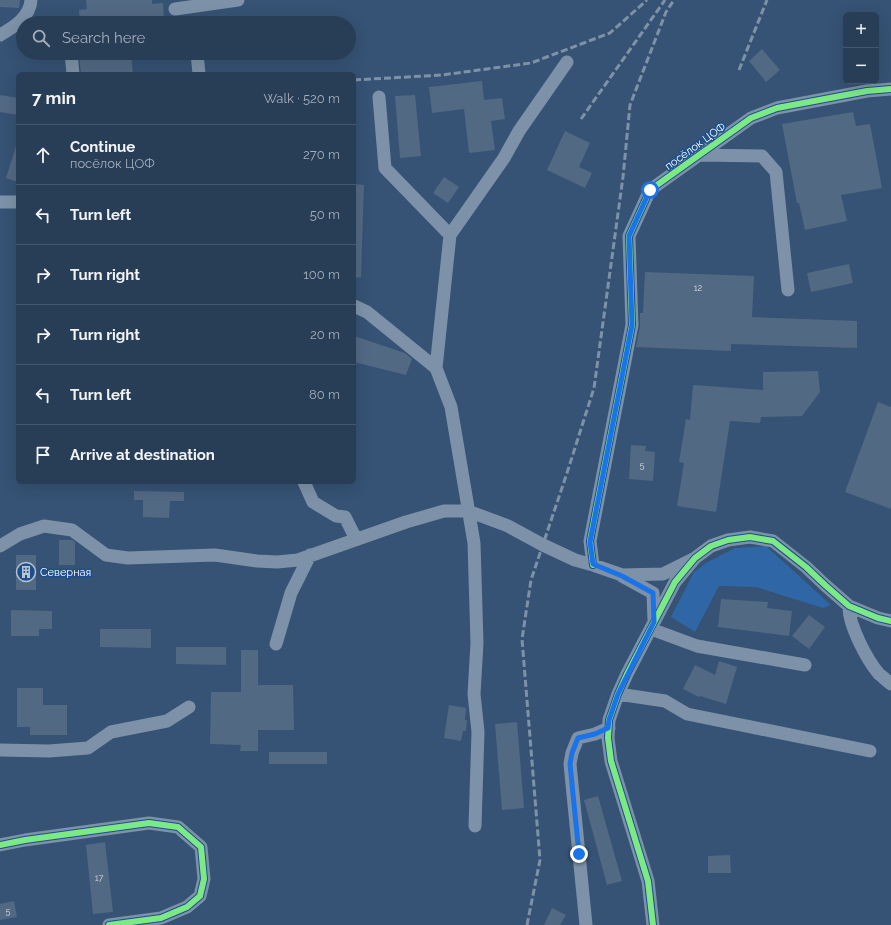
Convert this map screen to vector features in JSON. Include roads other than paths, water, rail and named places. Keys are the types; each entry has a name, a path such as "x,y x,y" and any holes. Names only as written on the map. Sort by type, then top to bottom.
{"street":[{"path":"25,16 30,9 31,0"},
{"path":"175,9 238,0"},
{"path":"0,35 16,25"},
{"path":"72,60 73,72"},
{"path":"198,60 199,72"},
{"path":"475,826 478,732 474,694 477,643 474,543 451,407 436,368 450,235 504,158 519,131 567,62"},
{"name":"посёлок ЦОФ","path":"593,564 590,542 632,325 629,236 650,190 751,118 776,108 867,91 891,89"},
{"path":"379,97 385,168 450,235"},
{"path":"701,155 762,156 776,172 788,290"},
{"path":"0,202 16,202"},
{"path":"356,307 367,312 436,368"},
{"path":"305,484 313,502 336,516 345,517 356,539"},
{"path":"0,546 20,534 44,526 72,530 106,555 128,558 215,555 257,561 277,562 298,560 406,522 444,511 468,511 508,526 575,560 593,564 622,576 653,593 652,625"},
{"path":"622,576 663,574 695,558 711,546 728,540 750,537 773,541 806,567 850,606 878,618 891,620"},
{"path":"276,644 291,593 310,555"},
{"path":"653,925 648,881 611,761 608,728 609,720 618,694 652,625 676,582 695,558"},
{"path":"850,606 849,614 862,648 879,673 891,684"},
{"path":"652,625 698,646 805,665"},
{"path":"618,694 664,701 687,714 870,751"},
{"path":"0,750 48,751 88,748 111,732 167,721 189,707"},
{"path":"586,925 570,764 572,753 578,738 595,734 608,728"},
{"path":"0,845 149,822 178,827 201,847 204,879 200,896 187,907 161,922 109,925"}],"railway":[{"path":"356,80 442,75 531,63 610,33 647,0"},
{"path":"581,119 665,0"},
{"path":"527,925 540,860 522,639 531,580 594,388 623,177 630,105 666,12 674,0"},
{"path":"739,70 767,0"}],"place":[{"name":"Северная","path":"26,572"}]}
